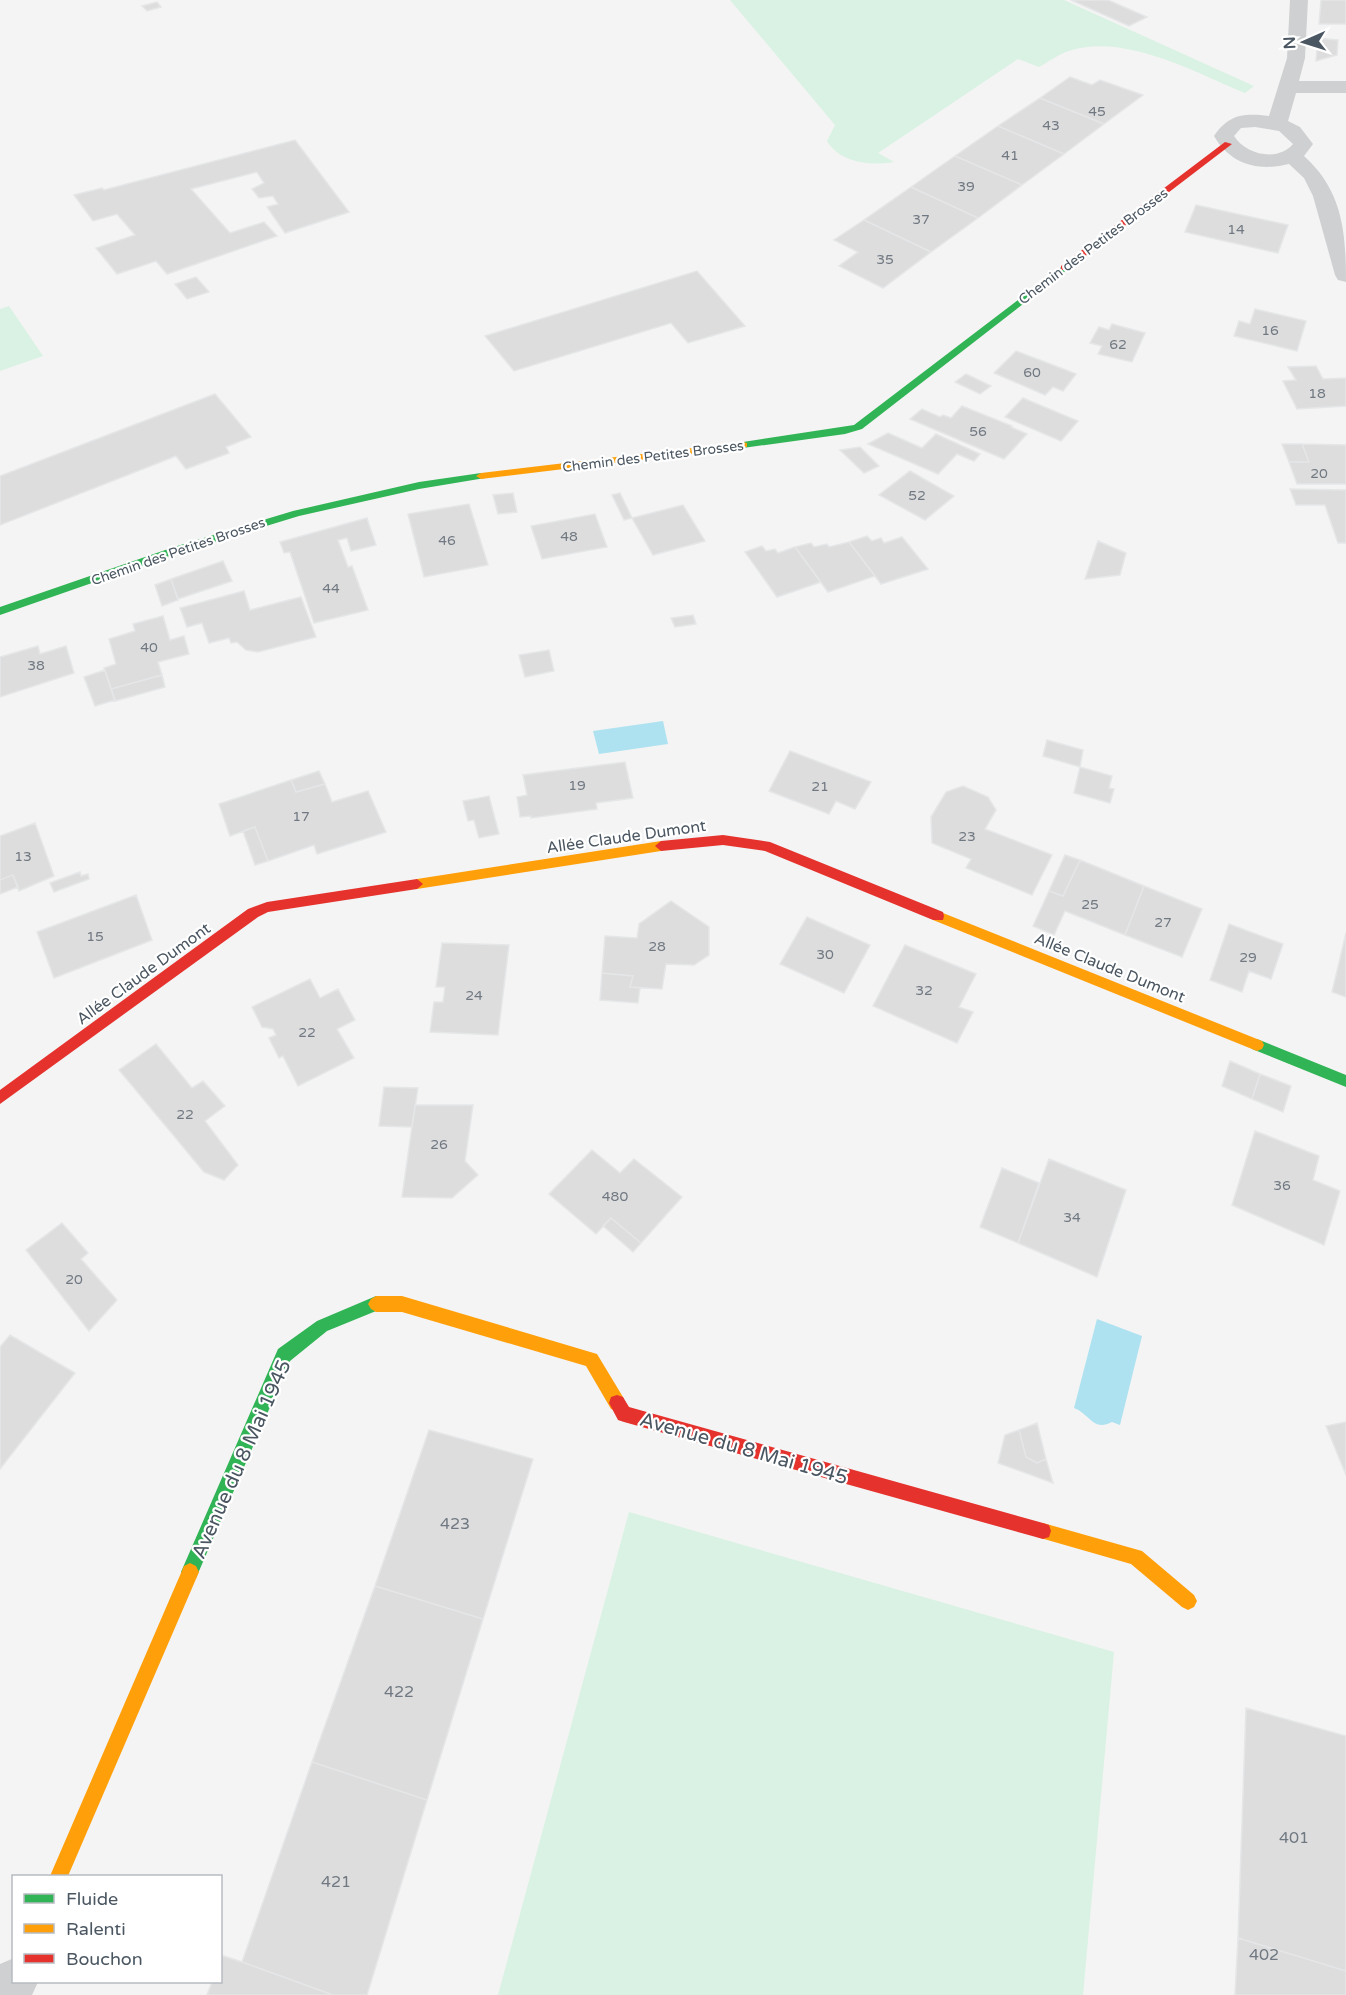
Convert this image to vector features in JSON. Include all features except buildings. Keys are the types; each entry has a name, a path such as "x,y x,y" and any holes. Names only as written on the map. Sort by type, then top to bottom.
{"street":[{"path":"1277,123 1296,58 1299,0"},
{"path":"1287,87 1346,87"},
{"path":"1262,121 1277,123 1299,136 1303,144 1300,151 1293,157 1265,160 1236,151 1228,144 1224,136 1235,123 1262,121"},
{"name":"Chemin des Petites Brosses","path":"0,611 267,520 355,498 457,479 824,435 858,427 968,340 1228,144"},
{"path":"1293,157 1312,175 1323,196 1346,274"},
{"name":"Allée Claude Dumont","path":"0,1098 253,913 267,907 696,841 723,840 766,846 1346,1081"},
{"name":"Avenue du 8 Mai 1945","path":"59,1875 285,1355 322,1326 372,1304 402,1304 591,1360 624,1414 1136,1557 1188,1601"}],"green space":[{"path":"730,0 1064,0 1254,86 1245,93 1161,58 1115,47 1093,46 1072,50 1039,67 1018,59 878,153 894,162 866,163 840,154 827,141 835,125"},
{"path":"9,306 43,356 0,371 0,309"},
{"path":"629,1512 1114,1652 1083,1995 498,1995"}],"water":[{"path":"663,721 668,744 599,754 593,731"},
{"path":"1097,1319 1142,1336 1120,1425 1112,1422 1106,1425 1096,1424 1074,1408"}],"traffic: fast":[{"path":"743,445 845,431 858,427 1064,268"},
{"path":"0,611 178,550 297,513 419,485 481,476"},
{"path":"1257,1045 1346,1081"},
{"path":"190,1572 284,1355 322,1326 376,1304"}],"traffic: slow":[{"path":"481,476 743,445"},
{"path":"417,884 661,846"},
{"path":"938,916 1257,1045"},
{"path":"376,1304 402,1304 591,1360 617,1403"},
{"path":"1043,1531 1136,1557 1188,1601"},
{"path":"59,1875 190,1572"}],"traffic: jam":[{"path":"1064,268 1228,144"},
{"path":"661,846 723,840 766,846 938,916"},
{"path":"0,1098 253,913 267,907 417,884"},
{"path":"617,1403 624,1414 1043,1531"}]}
